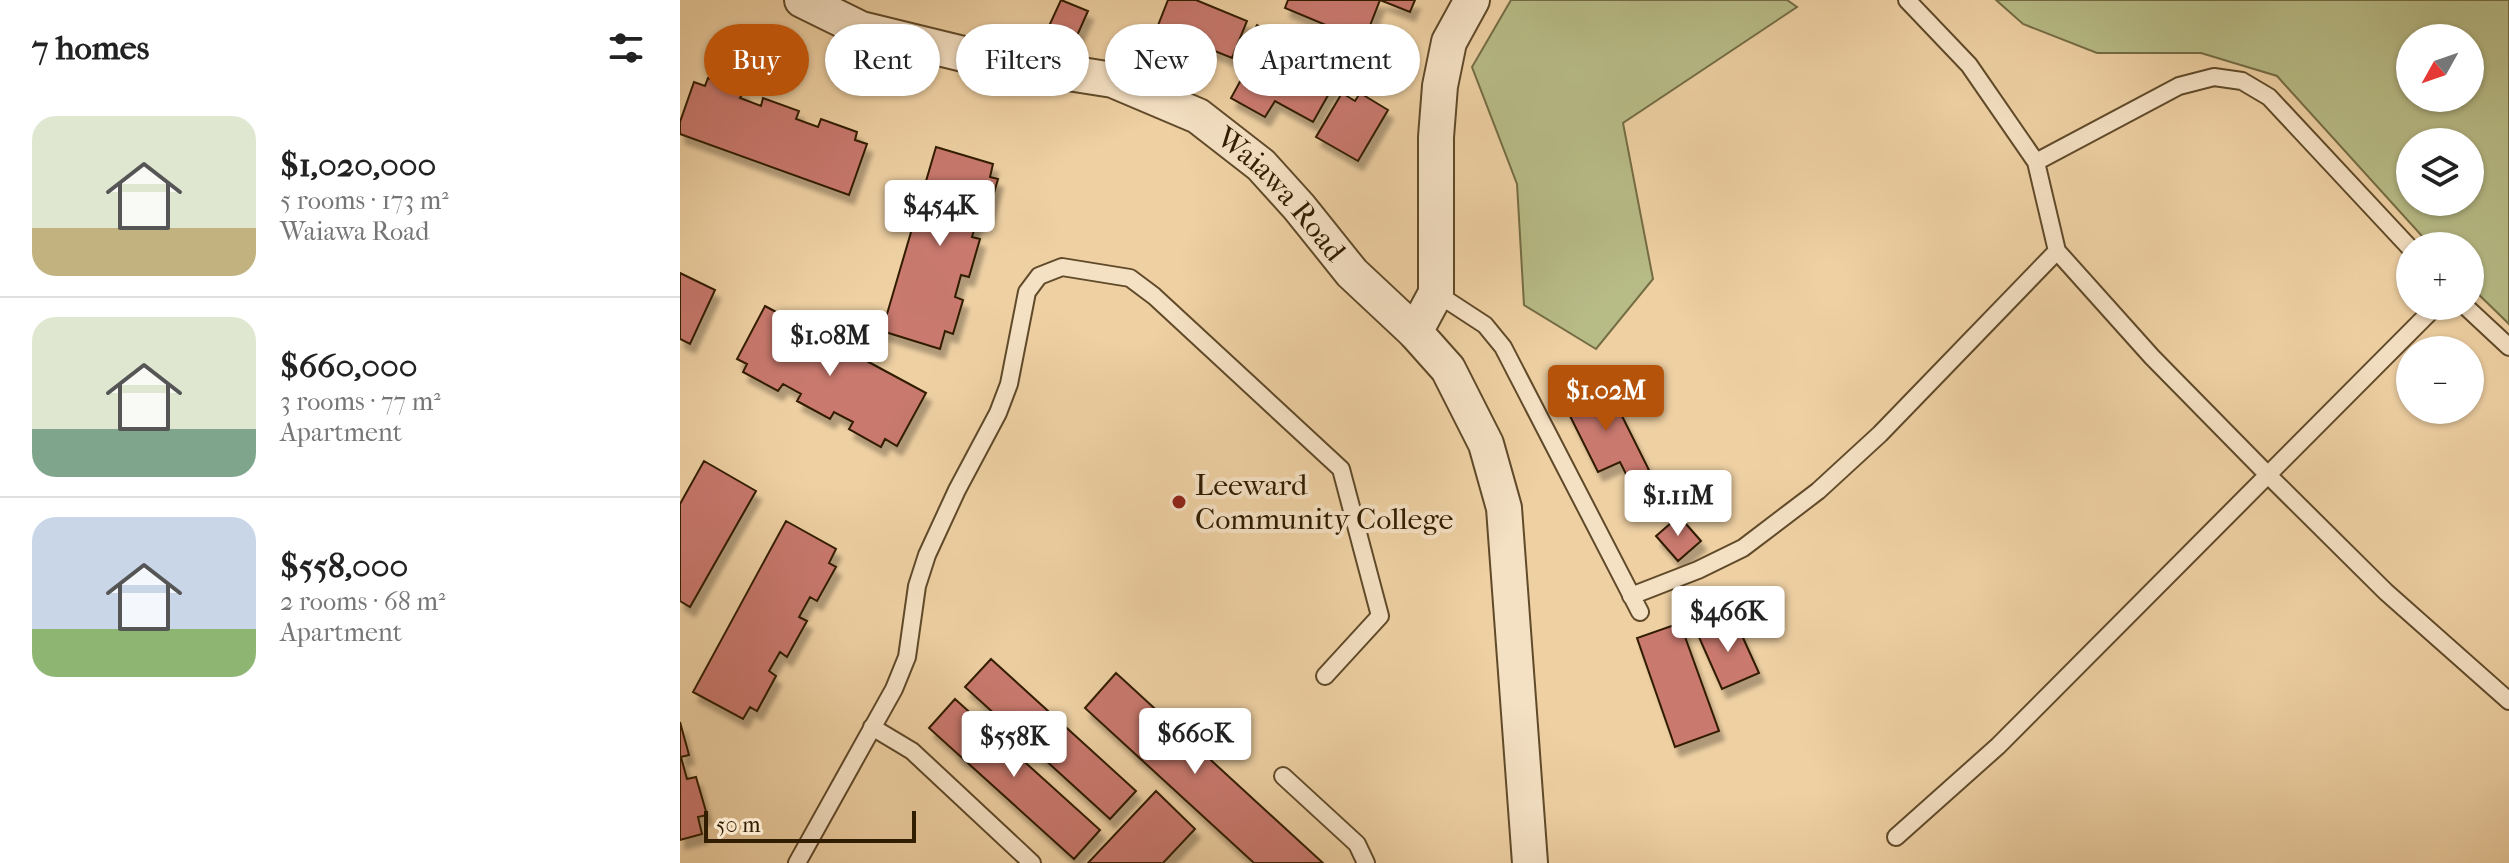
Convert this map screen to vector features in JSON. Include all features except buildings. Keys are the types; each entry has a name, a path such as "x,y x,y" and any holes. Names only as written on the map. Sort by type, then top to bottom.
{"street":[{"name":"Waiawa Road","path":"802,0 861,29 992,61 1113,80 1198,116 1261,165 1352,273 1415,332 1448,369 1486,444 1504,508 1530,863"},
{"path":"1415,332 1436,293 1436,137 1440,86 1449,42 1472,0"}],"lane":[{"path":"1907,0 1969,65 2036,162 2057,251 2152,357 2268,475 2386,592 2509,701"},
{"path":"2036,162 2179,86 2214,77 2242,81 2269,97 2396,233"},
{"path":"1631,596 1698,570 1743,548 1818,491 1880,434 2057,251"},
{"path":"797,863 894,689 907,657 917,586 927,555 998,413 1009,384 1027,292 1039,276 1062,267 1130,278 1154,296 1341,469 1380,616 1325,676"},
{"path":"1436,293 1485,325 1503,347 1640,612"},
{"path":"1896,837 1998,746 2422,320"},
{"path":"2480,320 2509,347"},
{"path":"872,727 912,751 1032,863"},
{"path":"1283,776 1357,844 1366,863"}],"green space":[{"path":"1511,0 1787,0 1797,7 1623,123 1653,279 1596,349 1524,305 1517,184 1472,67"},
{"path":"1996,0 2509,0 2509,324 2484,300 2484,232 2418,232 2404,216 2484,216 2484,128 2396,128 2396,207 2277,76 2201,53 2097,53 2023,24"}],"place":[{"name":"Leeward Community College","path":"1179,502"}]}
